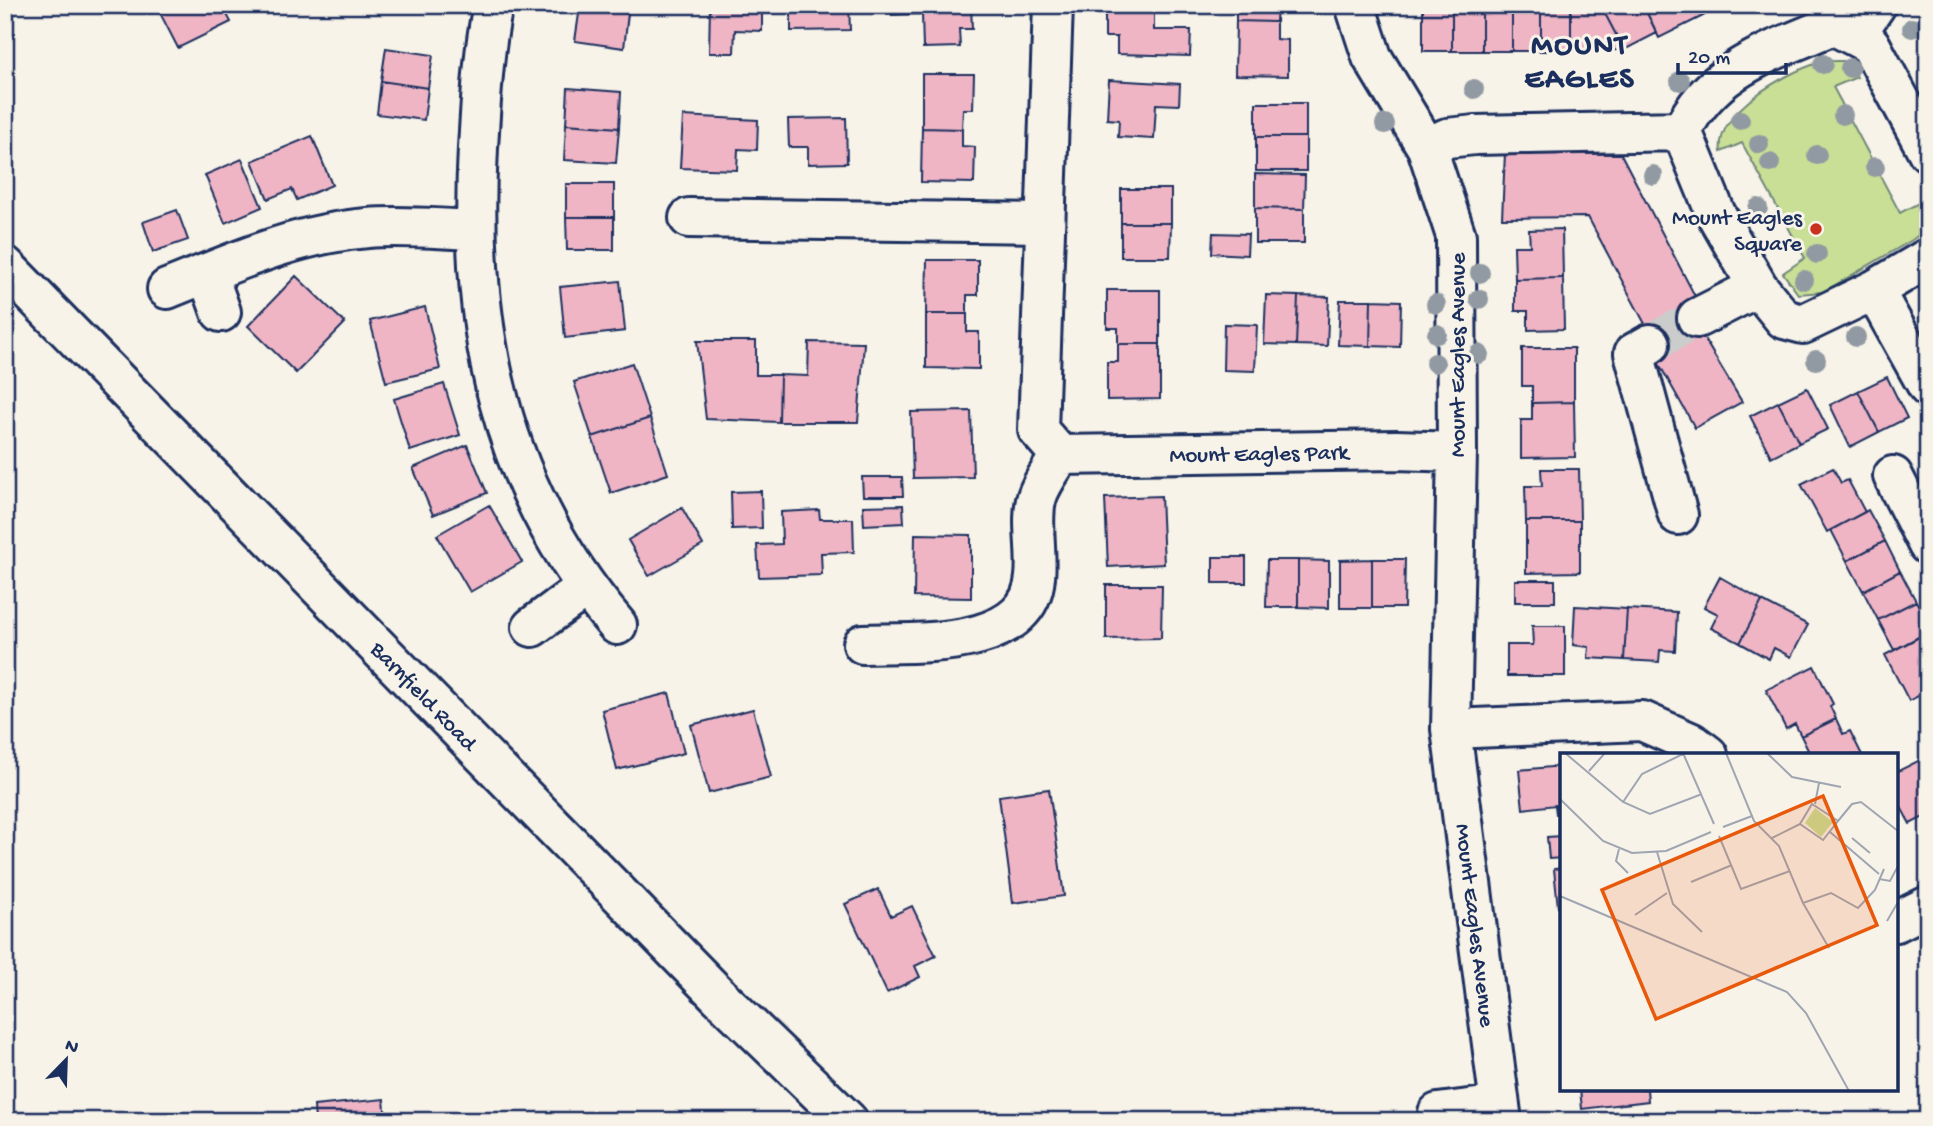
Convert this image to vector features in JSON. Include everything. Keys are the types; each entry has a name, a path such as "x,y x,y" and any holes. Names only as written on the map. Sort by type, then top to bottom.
{"street":[{"path":"493,5 483,51 476,230 483,330 500,414 520,467 550,530 585,588 617,625"},
{"path":"863,644 951,640 996,630 1020,613 1035,580 1036,497 1060,455 1038,429 1053,5"},
{"name":"Mount Eagles Avenue","path":"1355,5 1372,57 1427,148 1456,236 1457,452 1451,729 1501,1113"},
{"path":"1928,152 1870,44 1866,20 1833,25 1760,57 1722,79 1694,106 1682,131 1716,214 1758,287 1784,319 1803,324 1874,290 1928,258"},
{"path":"1427,148 1447,138 1475,135 1682,131"},
{"path":"690,218 1045,223"},
{"path":"167,289 273,248 358,229 476,230"},
{"name":"Barnfield Road","path":"5,266 719,996 848,1121"},
{"path":"207,273 221,312"},
{"path":"1697,318 1758,287"},
{"path":"1874,290 1928,387"},
{"path":"1650,344 1634,353 1678,515"},
{"name":"Mount Eagles Park","path":"1060,455 1397,450 1457,452"},
{"path":"1893,476 1928,545"},
{"path":"532,627 585,588"},
{"path":"1451,729 1642,721 1692,743 1705,753"},
{"path":"1898,921 1928,906"},
{"path":"1437,1113 1501,1113"}],"green space":[{"path":"1846,61 1857,77 1833,87 1900,213 1924,200 1928,207 1928,228 1823,292 1798,294 1783,273 1805,258 1742,143 1721,152 1722,137 1740,109 1771,85 1818,63"}],"building":[{"path":"175,5 222,5 231,22 178,48 160,13"},
{"path":"580,5 629,5 628,13"},
{"path":"710,5 762,5 762,31 735,30 734,53 709,53"},
{"path":"791,5 849,5 850,30 791,31"},
{"path":"892,5 971,5 972,29 959,29 960,47 923,48 922,14 892,15"},
{"path":"1105,5 1154,5 1154,30 1191,30 1190,56 1117,54 1117,37 1105,37"},
{"path":"1236,5 1277,5 1276,22 1236,21"},
{"path":"1423,5 1452,5 1452,51 1423,51"},
{"path":"1452,5 1482,5 1482,51 1452,51"},
{"path":"1482,5 1512,5 1512,51 1482,51"},
{"path":"1512,5 1541,5 1541,51 1512,51"},
{"path":"1541,5 1571,5 1571,51 1541,51"},
{"path":"1571,5 1601,6 1624,50 1571,51"},
{"path":"1643,5 1697,5 1703,16 1659,38"},
{"path":"1643,5 1657,33 1624,50 1601,6"},
{"path":"1697,5 1723,5 1703,16"},
{"path":"580,7 628,13 624,48 575,41"},
{"path":"1236,21 1276,22 1276,39 1288,40 1288,76 1235,75"},
{"path":"386,48 433,55 428,88 381,81"},
{"path":"922,74 974,74 973,109 963,109 962,129 922,128"},
{"path":"1109,80 1180,84 1179,105 1156,104 1154,139 1118,137 1119,120 1107,119"},
{"path":"381,81 428,88 424,120 377,114"},
{"path":"568,88 621,92 619,128 566,124"},
{"path":"1256,103 1306,103 1306,137 1256,137"},
{"path":"683,116 758,120 757,150 738,149 737,170 680,168"},
{"path":"846,118 847,163 808,164 808,147 789,147 788,119"},
{"path":"566,124 619,128 616,163 564,160"},
{"path":"922,128 962,129 962,146 975,147 974,183 921,182"},
{"path":"312,136 332,185 297,200 292,189 268,199 252,161"},
{"path":"1256,137 1306,137 1306,171 1256,171"},
{"path":"1505,153 1621,154 1696,298 1684,305 1742,402 1695,428 1654,355 1660,352 1588,217 1502,218"},
{"path":"242,159 262,207 225,223 205,175"},
{"path":"1255,174 1305,175 1304,209 1255,208"},
{"path":"566,184 614,184 614,217 566,217"},
{"path":"1121,189 1171,189 1171,223 1121,223"},
{"path":"1255,208 1304,209 1304,243 1255,243"},
{"path":"177,210 188,240 153,252 143,222"},
{"path":"566,217 614,217 614,250 567,250"},
{"path":"1121,223 1171,223 1170,257 1121,257"},
{"path":"1562,229 1563,278 1515,279 1514,246 1530,246 1529,230"},
{"path":"1213,233 1248,234 1247,255 1212,253"},
{"path":"927,260 978,260 978,295 967,295 967,314 926,314"},
{"path":"296,276 345,323 296,373 248,326"},
{"path":"1563,278 1564,329 1528,330 1528,311 1515,311 1515,279"},
{"path":"620,281 625,331 565,338 560,287"},
{"path":"1107,290 1160,290 1160,344 1118,344 1118,328 1107,328"},
{"path":"1266,295 1298,296 1296,345 1264,344"},
{"path":"1298,296 1329,297 1327,346 1296,345"},
{"path":"1340,300 1371,300 1370,346 1338,345"},
{"path":"1371,300 1401,301 1400,347 1370,346"},
{"path":"425,307 440,369 386,382 370,321"},
{"path":"926,314 967,314 967,332 979,332 979,369 926,368"},
{"path":"1224,324 1257,325 1255,371 1223,370"},
{"path":"697,341 756,341 756,375 780,375 779,422 706,419"},
{"path":"809,342 864,343 858,422 779,422 780,375 808,376"},
{"path":"1118,344 1160,344 1160,399 1107,400 1107,362 1118,362"},
{"path":"1522,348 1574,348 1574,402 1532,403 1532,386 1522,386"},
{"path":"632,363 650,418 592,437 574,382"},
{"path":"1887,377 1907,418 1879,432 1858,391"},
{"path":"444,384 460,435 410,451 394,399"},
{"path":"1807,388 1828,429 1799,443 1778,402"},
{"path":"1858,391 1879,432 1850,447 1830,405"},
{"path":"1574,402 1575,457 1521,458 1521,420 1532,420 1532,403"},
{"path":"1778,402 1799,443 1771,457 1750,416"},
{"path":"971,411 973,477 913,478 911,412"},
{"path":"650,418 668,474 611,493 592,437"},
{"path":"467,445 487,493 433,515 413,468"},
{"path":"1833,468 1841,483 1848,480 1865,512 1827,532 1801,484"},
{"path":"1541,469 1579,469 1580,521 1526,521 1525,486 1542,486"},
{"path":"862,477 902,477 903,496 863,496"},
{"path":"761,491 762,528 732,529 731,492"},
{"path":"1161,496 1164,564 1108,567 1105,498"},
{"path":"489,505 522,562 470,592 437,535"},
{"path":"903,505 904,523 864,525 863,506"},
{"path":"682,508 703,545 649,576 628,540"},
{"path":"819,510 820,519 853,519 854,552 821,553 822,575 759,577 757,545 782,544 781,512"},
{"path":"1868,510 1885,541 1847,561 1831,530"},
{"path":"1526,521 1580,521 1580,572 1526,573"},
{"path":"915,534 971,535 971,598 914,597"},
{"path":"1885,541 1900,571 1863,591 1847,561"},
{"path":"1213,557 1246,557 1246,583 1213,583"},
{"path":"1372,559 1372,608 1340,608 1340,560"},
{"path":"1372,559 1405,559 1404,608 1372,608"},
{"path":"1267,560 1298,560 1298,607 1266,607"},
{"path":"1298,560 1329,561 1329,608 1298,607"},
{"path":"1900,571 1916,601 1878,620 1863,591"},
{"path":"1720,577 1762,601 1740,643 1711,628 1718,614 1704,607"},
{"path":"1515,580 1555,580 1555,602 1515,602"},
{"path":"1106,585 1162,585 1161,638 1106,639"},
{"path":"1762,601 1808,625 1791,657 1774,648 1769,659 1740,643"},
{"path":"1916,601 1928,623 1928,632 1894,650 1878,620"},
{"path":"1575,606 1627,609 1624,660 1588,658 1589,647 1573,645"},
{"path":"1627,609 1677,612 1675,651 1660,650 1659,662 1624,660"},
{"path":"1532,626 1565,626 1565,676 1507,676 1507,645 1533,645"},
{"path":"1923,635 1928,644 1928,691 1909,701 1885,655"},
{"path":"1814,666 1833,704 1830,706 1836,719 1801,736 1795,724 1786,729 1766,690"},
{"path":"669,693 684,753 617,770 602,710"},
{"path":"753,709 771,777 709,793 691,725"},
{"path":"1836,719 1843,734 1850,731 1861,753 1804,753 1808,750 1801,736"},
{"path":"1928,756 1928,815 1910,824 1898,802 1898,771"},
{"path":"1560,766 1560,814 1556,814 1555,805 1523,809 1519,770"},
{"path":"1049,789 1064,896 1013,903 999,796"},
{"path":"1560,836 1560,858 1549,859 1547,837"},
{"path":"1560,868 1558,907 1554,869"},
{"path":"878,889 891,916 912,906 936,956 915,966 920,977 887,993 845,904"},
{"path":"1580,1091 1647,1091 1648,1101 1582,1109"},
{"path":"384,1099 386,1121 315,1121 314,1106"}],"tunnel":[{"path":"1650,344 1697,318"}],"place":[{"name":"Mount Eagles Square","path":"1816,229"}],"district":[{"name":"MOUNT EAGLES","path":"1580,60"}]}
